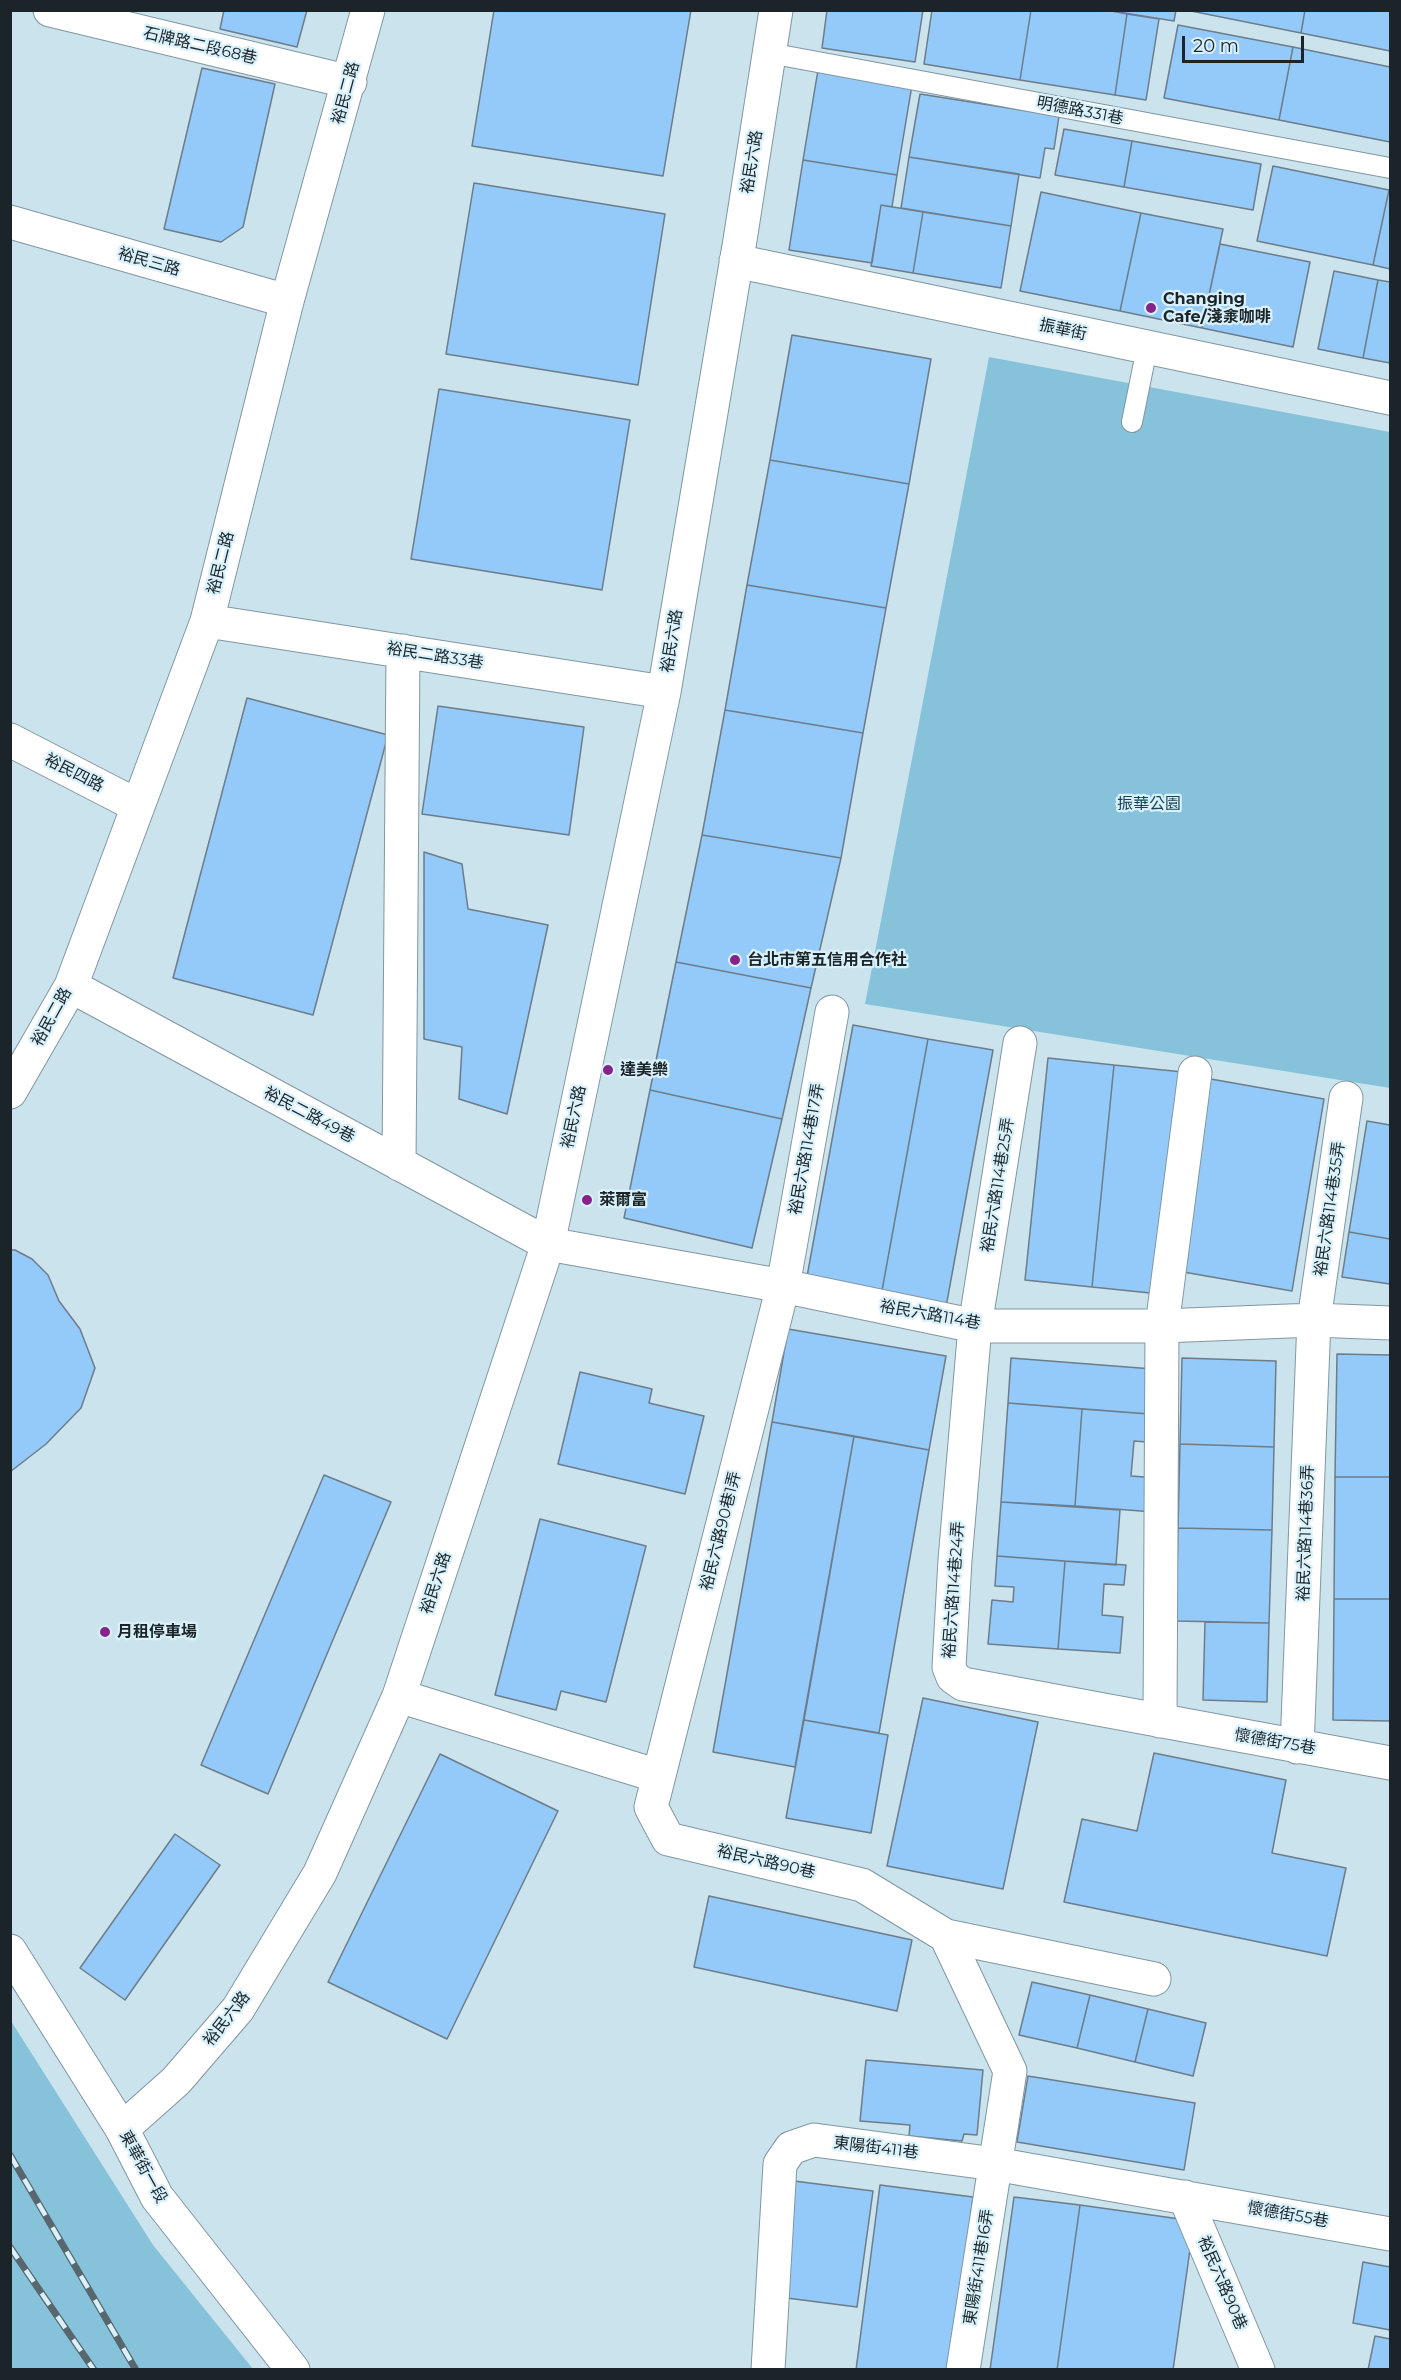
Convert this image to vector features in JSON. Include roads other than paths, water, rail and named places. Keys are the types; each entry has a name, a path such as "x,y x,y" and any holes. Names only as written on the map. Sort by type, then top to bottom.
{"street":[{"name":"石牌路二段68巷","path":"50,10 350,82"},
{"name":"裕民二路","path":"10,1092 71,986 207,621 287,301 350,82 368,10"},
{"name":"裕民六路","path":"122,2130 176,2081 238,2009 320,1873 399,1696 548,1244 664,692 776,10"},
{"name":"裕民三路","path":"10,222 287,301"},
{"name":"振華街","path":"736,261 1390,398"},
{"name":"裕民二路33巷","path":"207,621 664,692"},
{"path":"399,1164 404,651"},
{"name":"裕民四路","path":"10,741 138,806"},
{"name":"裕民二路49巷","path":"71,986 548,1244"},
{"name":"裕民六路114巷17弄","path":"783,1286 832,1012"},
{"name":"裕民六路114巷25弄","path":"975,1326 1020,1043"},
{"path":"1161,1721 1162,1326 1195,1073"},
{"name":"裕民六路114巷35弄","path":"1314,1320 1346,1098"},
{"name":"裕民六路114巷","path":"548,1244 783,1286 975,1326 1162,1326 1314,1320 1390,1323"},
{"name":"裕民六路90巷1弄","path":"658,1776 783,1286"},
{"name":"裕民六路114巷36弄","path":"1298,1747 1314,1320"},
{"name":"裕民六路114巷24弄","path":"975,1326 954,1572 949,1667 953,1677 963,1684 1161,1721"},
{"path":"399,1696 658,1776"},
{"name":"懷德街75巷","path":"1161,1721 1390,1763"},
{"name":"裕民六路90巷","path":"658,1776 651,1807 668,1839 862,1885 946,1936"},
{"path":"946,1936 1154,1979"},
{"path":"946,1936 1010,2071 995,2164"},
{"name":"東華街一段","path":"10,1951 122,2130 157,2197 293,2370"},
{"name":"東陽街411巷","path":"768,2370 780,2164 791,2148 814,2140 995,2164 1185,2197"},
{"name":"東陽街411巷16弄","path":"963,2370 995,2164"},
{"name":"裕民六路90巷","path":"1185,2197 1258,2370"},
{"name":"懷德街55巷","path":"1185,2197 1390,2234"}],"lane":[{"name":"明德路331巷","path":"769,53 1390,168"},
{"path":"1132,422 1147,348"}],"railway":[{"path":"10,2155 136,2370"},
{"path":"10,2247 94,2370"}],"place":[{"name":"Changing Cafe/淺淾咖啡","path":"1151,308"},
{"name":"台北市第五信用合作社","path":"735,960"},
{"name":"達美樂","path":"608,1070"},
{"name":"萊爾富","path":"587,1200"},
{"name":"月租停車場","path":"105,1632"}],"park label":[{"name":"振華公園","path":"1149,804"}]}
